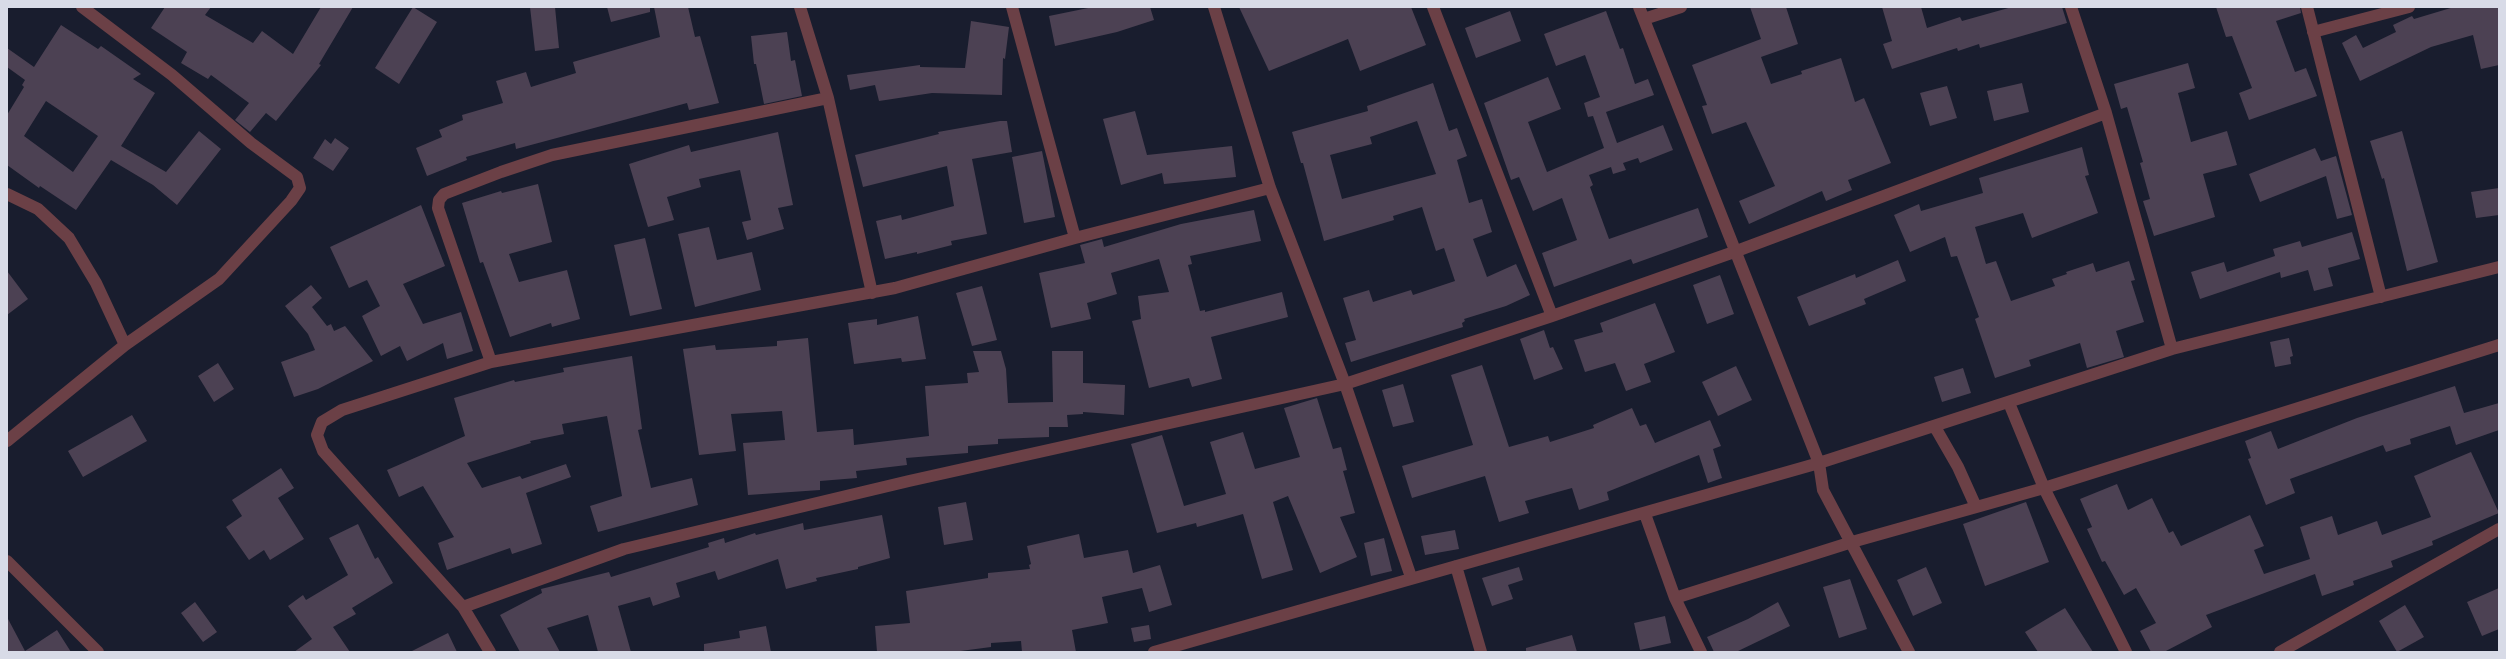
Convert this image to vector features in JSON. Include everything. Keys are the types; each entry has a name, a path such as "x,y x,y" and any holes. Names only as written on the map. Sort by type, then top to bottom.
{"street":[{"path":"7,441 125,345 219,279 291,201 300,188 296,178 251,144 172,75 82,7"},
{"path":"800,7 828,98 872,293"},
{"path":"1012,7 1075,238"},
{"path":"1214,7 1270,188 1345,384 1411,578"},
{"path":"1433,7 1552,316"},
{"path":"1640,7 1734,252 1819,464 1823,490 1910,652"},
{"path":"1644,19 1681,7"},
{"path":"2072,7 2106,113 2172,348"},
{"path":"2307,7 2381,296"},
{"path":"2314,32 2409,7"},
{"path":"490,362 438,208 439,200 444,194 501,172 552,155 828,98"},
{"path":"463,607 624,549 909,481 1345,384 1552,316 1734,252 2106,113"},
{"path":"490,652 463,607 323,451 317,436 322,422 342,410 490,362 872,293 1075,238 1270,188"},
{"path":"7,194 38,209 69,238 96,283 125,345"},
{"path":"1154,652 1411,578 1645,514 1819,464 2009,403 2172,348 2499,266"},
{"path":"1675,598 1852,542 2044,488 2499,345"},
{"path":"2009,403 2044,488 2126,652"},
{"path":"1935,426 1958,467 1976,507"},
{"path":"1645,514 1675,598 1701,652"},
{"path":"2280,652 2499,529"},
{"path":"7,561 98,652"},
{"path":"1456,566 1481,652"}],"building":[{"path":"165,7 211,7 205,15 253,43 262,31 293,54 321,7 353,7 319,64 321,65 276,121 266,113 250,132 235,120 249,103 211,75 208,79 181,63 187,52 151,28"},
{"path":"413,7 437,22 399,84 375,68"},
{"path":"530,7 555,7 559,48 535,51"},
{"path":"607,7 650,7 650,12 611,22"},
{"path":"654,7 688,7 695,37 700,36 719,103 689,110 687,103 516,149 515,143 466,157 467,160 427,176 416,148 442,137 439,130 463,120 462,115 503,103 496,81 526,72 531,87 576,73 573,62 660,37"},
{"path":"1093,7 1150,7 1154,20 1117,32 1055,46 1049,16"},
{"path":"1239,7 1411,7 1426,45 1360,71 1348,39 1269,71"},
{"path":"1750,7 1786,7 1798,44 1761,57 1771,84 1802,74 1801,71 1841,58 1855,102 1864,98 1891,163 1848,180 1852,190 1826,201 1822,191 1749,224 1739,201 1775,186 1746,122 1712,134 1702,106 1707,105 1692,65 1761,39"},
{"path":"1882,7 1921,7 1927,28 1960,17 1962,21 2012,7 2062,7 2067,23 1980,48 1979,44 1958,51 1957,48 1892,69 1883,44 1892,41"},
{"path":"2216,7 2300,7 2301,13 2276,21 2295,72 2306,68 2317,96 2249,120 2239,93 2252,88 2232,36 2226,37"},
{"path":"2454,7 2498,7 2499,65 2481,69 2473,35 2431,47 2360,81 2342,43 2356,35 2363,48 2396,32 2393,25 2412,16 2414,19"},
{"path":"1510,11 1521,41 1476,58 1465,28"},
{"path":"1606,11 1620,49 1623,48 1635,84 1648,79 1654,95 1606,112 1617,143 1663,125 1673,150 1640,163 1638,158 1623,163 1626,170 1613,174 1611,167 1589,175 1593,185 1590,187 1609,239 1698,208 1708,237 1633,264 1631,259 1554,287 1542,253 1577,240 1562,198 1533,211 1519,177 1511,180 1484,103 1548,77 1561,109 1528,122 1547,172 1604,148 1593,116 1588,117 1584,103 1600,97 1585,55 1556,66 1544,34"},
{"path":"971,21 1009,27 1005,59 1003,58 1002,95 932,93 879,101 875,85 850,90 847,75 920,65 920,67 965,68"},
{"path":"61,25 98,49 101,46 141,74 133,79 155,93 121,146 166,172 199,131 221,149 177,205 153,185 111,160 76,210 40,186 39,188 7,165 7,115 24,87 22,85 25,80 7,67 7,48 34,67","holes":["46,101 98,136 73,172 24,136"]},
{"path":"787,32 791,61 795,60 802,96 764,104 756,64 754,64 751,36"},
{"path":"2188,63 2195,88 2178,93 2191,142 2227,131 2237,165 2203,174 2215,217 2154,236 2143,201 2150,199 2140,163 2143,162 2127,107 2121,109 2114,84"},
{"path":"1433,83 1449,131 1457,128 1467,156 1457,160 1469,203 1482,199 1492,232 1473,239 1487,277 1516,264 1530,295 1506,306 1464,319 1465,321 1462,323 1463,327 1351,362 1345,343 1356,340 1343,298 1369,290 1373,302 1411,290 1413,295 1455,281 1444,248 1436,251 1422,207 1393,216 1394,220 1324,241 1303,163 1301,163 1292,132 1368,111 1367,106","holes":["1417,121 1436,174 1342,199 1330,155 1372,144 1370,137"]},
{"path":"2022,83 2029,112 1994,121 1987,91"},
{"path":"1947,86 1957,118 1930,126 1920,93"},
{"path":"1135,111 1147,155 1232,146 1236,177 1164,184 1162,173 1121,185 1103,119"},
{"path":"1007,121 1012,152 972,159 987,234 951,241 952,245 917,254 917,252 885,259 876,221 901,215 902,220 954,206 947,166 863,187 855,155 939,134 938,132"},
{"path":"2402,131 2438,262 2407,271 2384,178 2382,179 2370,141"},
{"path":"778,132 793,205 778,208 784,229 747,240 742,222 751,220 740,170 699,179 701,187 667,197 674,220 648,227 629,164 689,145 691,152"},
{"path":"335,138 349,148 333,171 313,158 325,139 331,144"},
{"path":"2082,147 2089,175 2085,176 2098,213 2032,238 2023,213 1975,227 1986,264 1996,261 2011,301 2055,286 2052,279 2067,274 2066,272 2093,263 2096,272 2129,261 2135,280 2131,281 2144,322 2116,331 2124,357 2087,368 2080,343 2029,360 2031,366 1995,378 1975,319 1979,317 1957,256 1951,257 1945,237 1910,252 1894,215 1919,204 1921,211 1983,193 1979,178"},
{"path":"2315,148 2321,161 2336,156 2352,215 2337,219 2326,176 2260,202 2249,174"},
{"path":"1042,151 1055,217 1024,223 1012,157"},
{"path":"538,184 552,242 509,254 519,282 567,270 580,319 552,327 551,323 510,337 483,262 480,263 462,203 501,191 502,193"},
{"path":"2499,188 2499,215 2476,218 2471,192"},
{"path":"421,205 445,266 403,284 423,324 461,312 473,351 447,359 443,343 407,361 400,346 381,356 362,316 380,306 367,280 349,288 330,247"},
{"path":"1254,210 1261,241 1190,256 1192,264 1188,265 1200,311 1205,310 1205,312 1282,292 1288,317 1211,337 1222,379 1192,387 1189,378 1149,388 1132,321 1141,319 1138,296 1169,292 1159,259 1111,273 1117,294 1087,303 1091,319 1051,328 1039,273 1085,263 1080,245 1102,239 1104,247 1181,224"},
{"path":"709,227 717,260 752,252 761,290 695,307 678,234"},
{"path":"2352,232 2360,259 2328,268 2333,286 2314,291 2308,270 2281,278 2280,272 2200,299 2191,272 2224,262 2227,272 2275,256 2273,249 2300,241 2302,247"},
{"path":"645,238 662,309 630,316 614,245"},
{"path":"1898,260 1906,281 1864,299 1866,304 1809,326 1797,297 1855,274 1856,278"},
{"path":"7,271 28,299 7,315"},
{"path":"1720,275 1734,314 1707,324 1693,285"},
{"path":"311,285 322,298 312,307 327,326 331,324 334,331 345,326 373,361 318,389 294,397 281,362 315,350 308,334 285,306"},
{"path":"982,286 997,340 972,346 956,293"},
{"path":"1655,303 1675,352 1644,364 1651,382 1626,391 1615,363 1585,372 1574,340 1603,332 1600,323"},
{"path":"918,316 926,359 902,362 901,358 854,364 848,323 877,319 877,325"},
{"path":"1544,330 1550,348 1553,347 1563,369 1534,380 1520,339"},
{"path":"808,338 817,432 853,429 854,445 929,436 925,386 968,383 967,373 979,372 973,351 1001,351 1006,369 1008,403 1053,402 1052,351 1083,351 1083,383 1125,385 1124,415 1083,412 1083,414 1067,415 1068,427 1049,427 1049,437 998,439 998,444 968,446 968,453 906,458 907,465 856,471 857,478 820,481 820,490 748,495 743,443 785,440 782,411 731,414 736,451 699,455 683,349 715,345 716,350 777,346 777,341"},
{"path":"2289,338 2293,356 2290,357 2291,364 2275,367 2270,342"},
{"path":"632,356 642,429 638,430 651,488 692,478 698,505 598,532 590,506 622,496 607,416 562,424 564,434 530,441 531,443 467,463 482,488 520,476 522,479 566,464 571,477 526,493 542,544 512,554 510,548 447,570 438,543 454,537 423,486 399,497 387,470 465,436 454,398 514,380 515,382 564,372 563,368"},
{"path":"218,363 234,389 214,402 198,376"},
{"path":"1482,365 1509,447 1548,436 1550,442 1594,428 1593,425 1632,408 1640,426 1646,424 1655,443 1710,420 1721,446 1713,449 1722,478 1708,483 1699,455 1607,492 1609,500 1579,510 1572,488 1525,501 1529,513 1499,522 1485,476 1412,498 1402,466 1473,445 1451,375"},
{"path":"1736,366 1752,400 1718,416 1702,382"},
{"path":"1963,368 1971,393 1942,402 1934,377"},
{"path":"1403,384 1414,422 1393,427 1382,390"},
{"path":"2455,386 2464,413 2499,403 2499,430 2456,445 2450,426 2410,439 2411,444 2386,452 2383,445 2290,479 2295,493 2266,505 2248,459 2251,458 2245,441 2271,431 2278,449 2357,418"},
{"path":"1317,398 1333,449 1341,447 1347,470 1343,471 1355,513 1340,517 1357,557 1320,573 1288,496 1273,502 1293,570 1262,579 1243,514 1197,527 1196,523 1157,533 1131,444 1162,435 1184,506 1226,494 1210,442 1243,432 1255,469 1300,457 1284,408"},
{"path":"132,415 147,441 83,477 68,451"},
{"path":"2471,452 2499,513 2432,541 2433,545 2391,561 2393,567 2353,581 2354,585 2322,596 2315,574 2206,615 2212,627 2164,652 2151,652 2140,631 2156,623 2136,588 2124,595 2105,561 2102,562 2087,529 2092,527 2080,499 2117,484 2128,510 2152,498 2169,533 2173,531 2181,546 2250,515 2264,546 2254,550 2264,574 2310,559 2300,527 2332,516 2338,535 2377,521 2382,535 2431,517 2414,476"},
{"path":"281,468 294,488 278,498 304,539 270,560 264,550 249,560 226,527 242,516 232,500"},
{"path":"966,502 973,540 944,545 938,507"},
{"path":"2026,502 2049,562 1985,586 1963,524"},
{"path":"882,515 890,558 858,567 858,569 816,578 817,581 786,589 778,559 718,580 715,571 676,583 680,597 653,606 650,597 618,606 631,652 598,652 588,615 547,628 560,652 520,652 500,615 542,593 541,589 609,572 611,577 709,547 708,543 724,538 725,543 755,533 756,535 803,523 804,530"},
{"path":"358,524 375,559 378,557 393,583 352,608 356,614 333,627 350,652 294,652 312,639 288,606 303,595 306,600 348,575 329,538"},
{"path":"1455,530 1459,549 1425,555 1421,536"},
{"path":"1079,534 1084,558 1128,550 1133,573 1160,565 1172,605 1149,612 1142,588 1102,597 1108,623 1072,630 1076,652 1022,652 1021,641 991,643 991,647 953,652 877,652 875,626 910,623 906,591 988,578 988,573 1030,569 1029,565 1031,564 1027,546"},
{"path":"1384,538 1392,571 1371,576 1364,543"},
{"path":"1519,567 1523,580 1508,585 1513,599 1492,606 1482,578"},
{"path":"1926,567 1942,603 1913,616 1897,580"},
{"path":"1850,579 1867,629 1839,638 1823,587"},
{"path":"2499,588 2499,629 2482,636 2467,602"},
{"path":"195,602 217,632 203,642 181,613"},
{"path":"1778,602 1790,626 1736,652 1714,652 1707,637 1748,619"},
{"path":"2405,605 2424,637 2397,652 2379,621"},
{"path":"2065,608 2093,652 2038,652 2025,632"},
{"path":"1665,616 1671,643 1640,650 1634,623"},
{"path":"7,617 25,651 57,630 71,652 7,652"},
{"path":"1149,625 1151,639 1134,642 1131,628"},
{"path":"766,626 771,652 704,652 704,644 740,638 739,631"},
{"path":"448,633 457,652 410,652"},
{"path":"1572,635 1577,652 1526,652 1526,648"}]}
